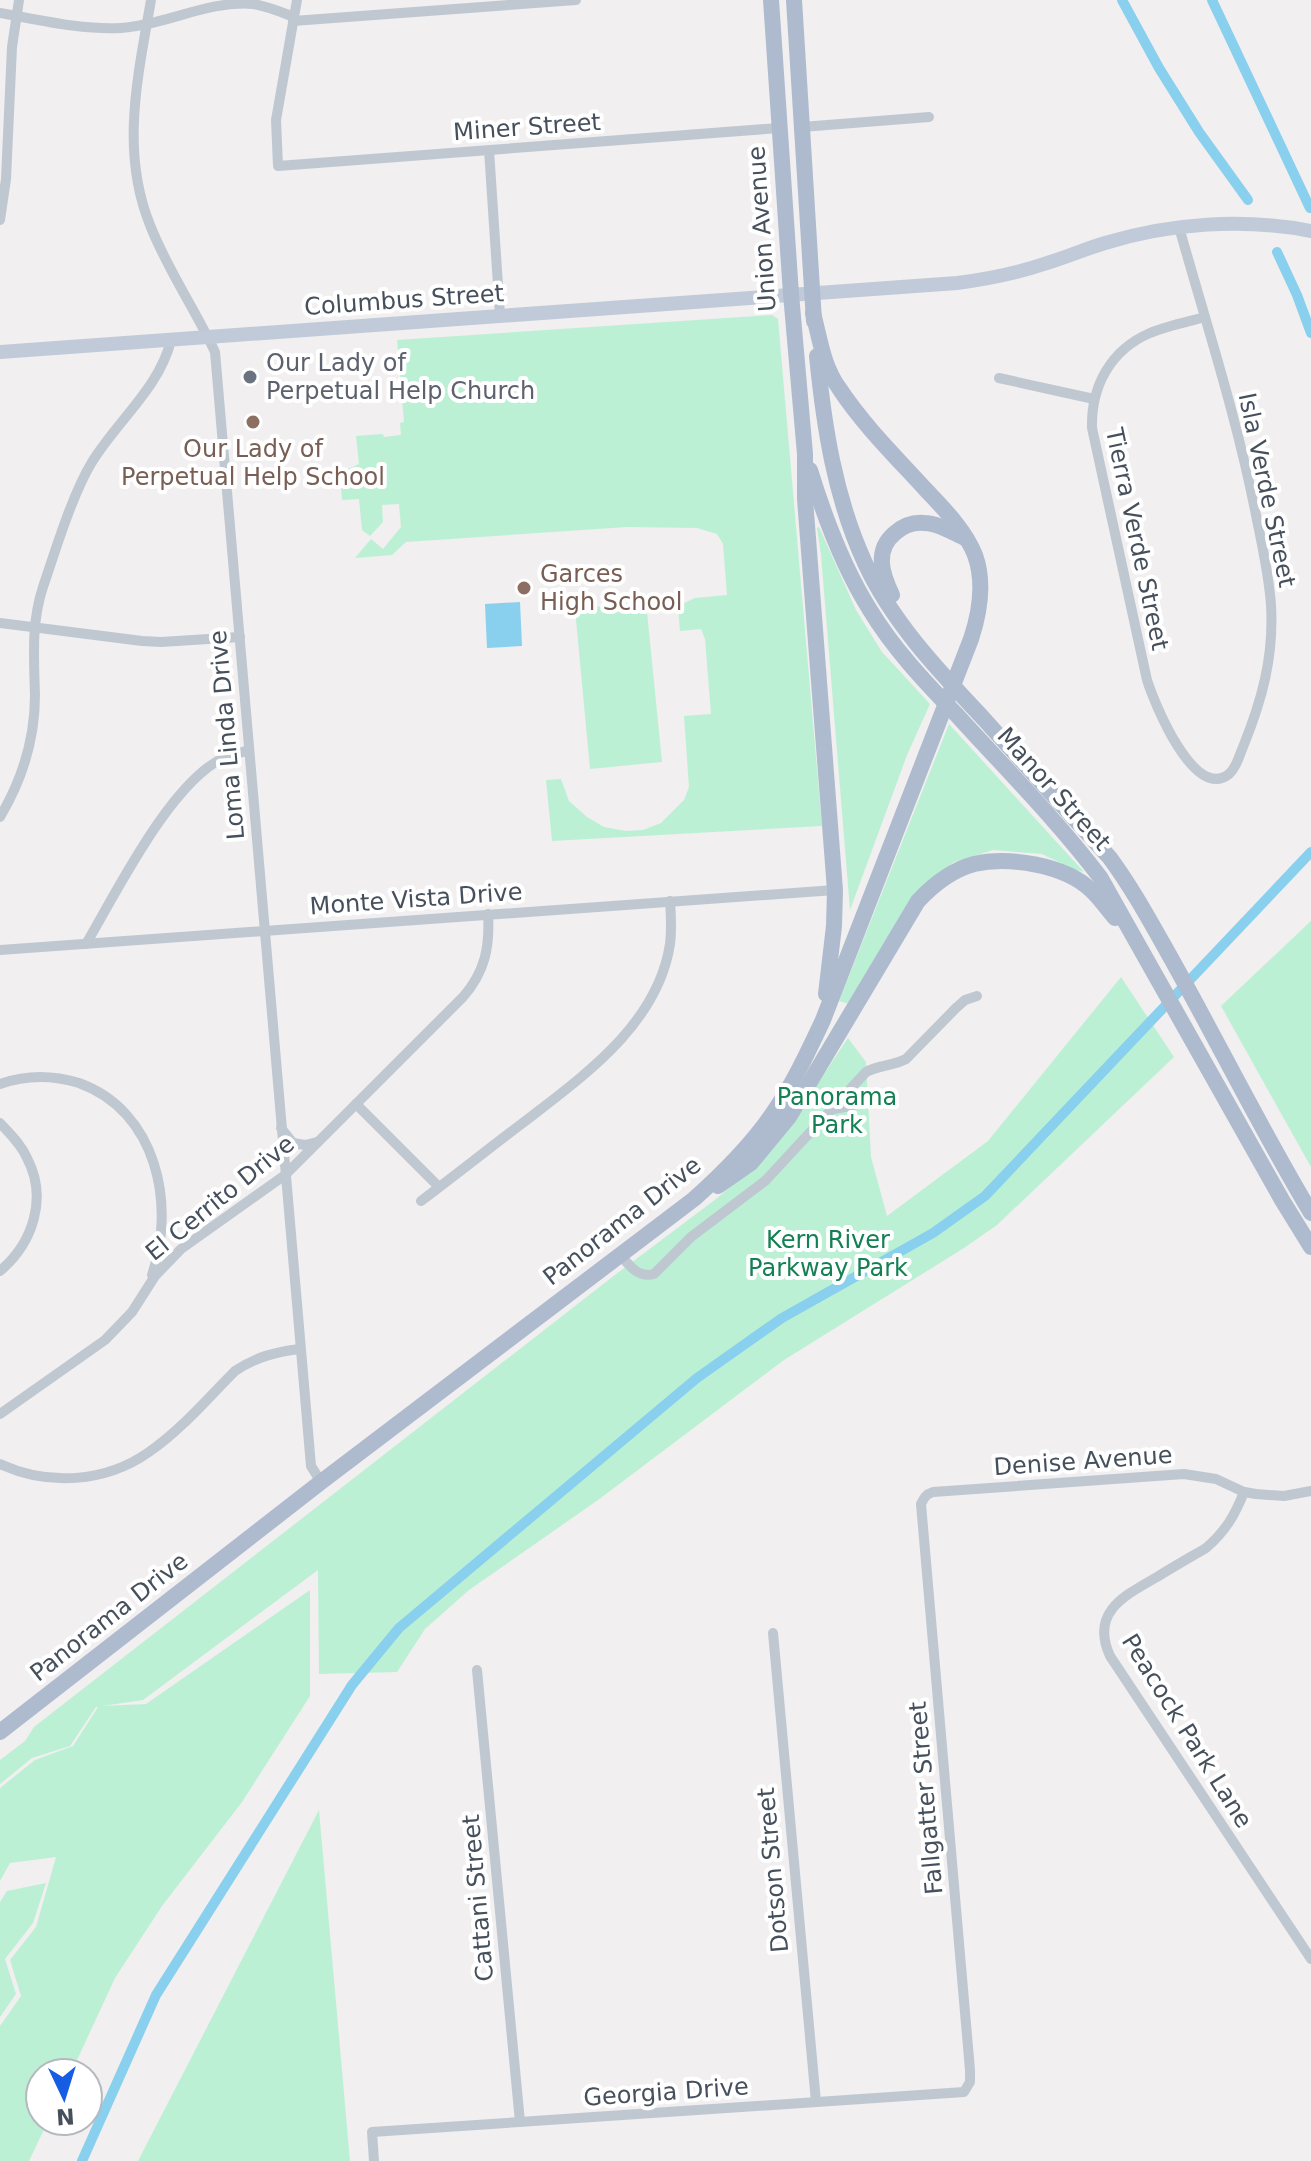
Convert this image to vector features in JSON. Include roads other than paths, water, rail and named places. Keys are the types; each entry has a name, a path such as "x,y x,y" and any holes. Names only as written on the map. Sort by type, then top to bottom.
{"main road":[{"name":"Union Avenue","path":"771,0 805,454"},
{"name":"Union Avenue","path":"794,0 811,293 829,451"},
{"name":"Columbus Street","path":"0,352 957,283 989,279 1118,240 1179,227 1239,224 1311,231"},
{"name":"Panorama Drive","path":"0,1732 704,1190 773,1113 803,1062 823,1020 963,659 980,604 979,570 966,539 955,521 837,387 826,365 813,313"},
{"name":"Manor Street","path":"829,451 843,506 864,562 883,599 939,671 1110,858 1131,886 1311,1213"},
{"path":"805,454 805,499 835,890 823,1020"},
{"name":"Manor Street","path":"805,454 835,540 871,613 917,673 1071,839 1100,877 1311,1247"},
{"path":"911,635 884,576 881,563 883,547 901,527 923,522 966,539"},
{"path":"625,1253 760,1154 789,1117 918,901 940,881 972,864 993,861 1011,861 1063,871 1091,889 1114,918 1132,933"}],"street":[{"path":"0,220 6,179 10,75 19,0"},
{"name":"Loma Linda Drive","path":"151,0 133,113 135,173 149,224 215,352 300,1349 311,1466 321,1482"},
{"path":"294,19 297,0"},
{"path":"0,13 101,28 147,24 199,9 237,4 264,6 294,19 576,0"},
{"name":"Miner Street","path":"294,19 276,120 278,166 779,128"},
{"path":"802,127 929,117"},
{"path":"489,150 500,315"},
{"name":"Isla Verde Street","path":"1179,227 1243,451 1269,582 1271,608 1264,686 1234,768 1215,779 1199,772"},
{"name":"Tierra Verde Street","path":"1199,772 1176,744 1163,721 1147,680 1094,440 1092,414 1094,399 1107,369 1125,348 1152,332 1205,317"},
{"path":"0,817 18,784 30,743 35,696 34,627 42,590 79,487 102,446 158,374 171,340"},
{"path":"999,378 1094,399"},
{"path":"0,623 142,641 240,637"},
{"path":"86,944 153,831 179,796 224,758 249,750"},
{"name":"Monte Vista Drive","path":"0,950 835,890"},
{"path":"421,1201 584,1075 620,1040 649,999 666,961 671,926 670,901"},
{"name":"El Cerrito Drive","path":"0,1414 105,1340 132,1312 166,1263 285,1175 470,989 485,961 488,914"},
{"path":"625,1253 635,1272 654,1274 691,1237 765,1181 866,1072 906,1059 965,1000 977,996"},
{"path":"0,1084 38,1077 71,1081 104,1095 128,1116 138,1130 147,1145 159,1180 163,1219 157,1258 144,1292"},
{"path":"356,1104 439,1187"},
{"path":"833,1109 852,1106"},
{"path":"0,1123 27,1157 36,1184 37,1201 31,1230 24,1244 0,1271"},
{"path":"281,1128 293,1143 305,1145 319,1141"},
{"path":"0,1464 30,1475 51,1478 70,1479 109,1472 161,1443 248,1362 277,1352 300,1349"},
{"name":"Denise Avenue","path":"923,1499 933,1492 1184,1474 1216,1479 1244,1492"},
{"path":"1244,1492 1284,1496 1311,1491"},
{"name":"Peacock Park Lane","path":"1244,1492 1235,1515 1217,1539 1117,1602 1107,1617 1104,1637 1110,1656 1311,1959"},
{"name":"Fallgatter Street","path":"923,1499 921,1504 970,2070 970,2082 964,2092"},
{"name":"Dotson Street","path":"773,1633 816,2102"},
{"name":"Cattani Street","path":"477,1670 520,2122"},
{"name":"Georgia Drive","path":"374,2161 372,2132 964,2092"}],"water":[{"path":"520,602 522,646 487,648 485,604"}],"waterway":[{"path":"1122,0 1199,132 1248,200"},
{"path":"1212,0 1310,208"},
{"path":"1277,252 1311,333"},
{"path":"82,2161 156,1995 352,1685 399,1628 697,1378 782,1318 933,1233 985,1196 1311,852"}],"place":[{"name":"Our Lady of Perpetual Help Church","path":"250,377"},
{"name":"Our Lady of Perpetual Help School","path":"253,422"},
{"name":"Garces High School","path":"524,588"}],"park label":[{"name":"Panorama Park","path":"837,1111"},
{"name":"Kern River Parkway Park","path":"828,1254"}]}
